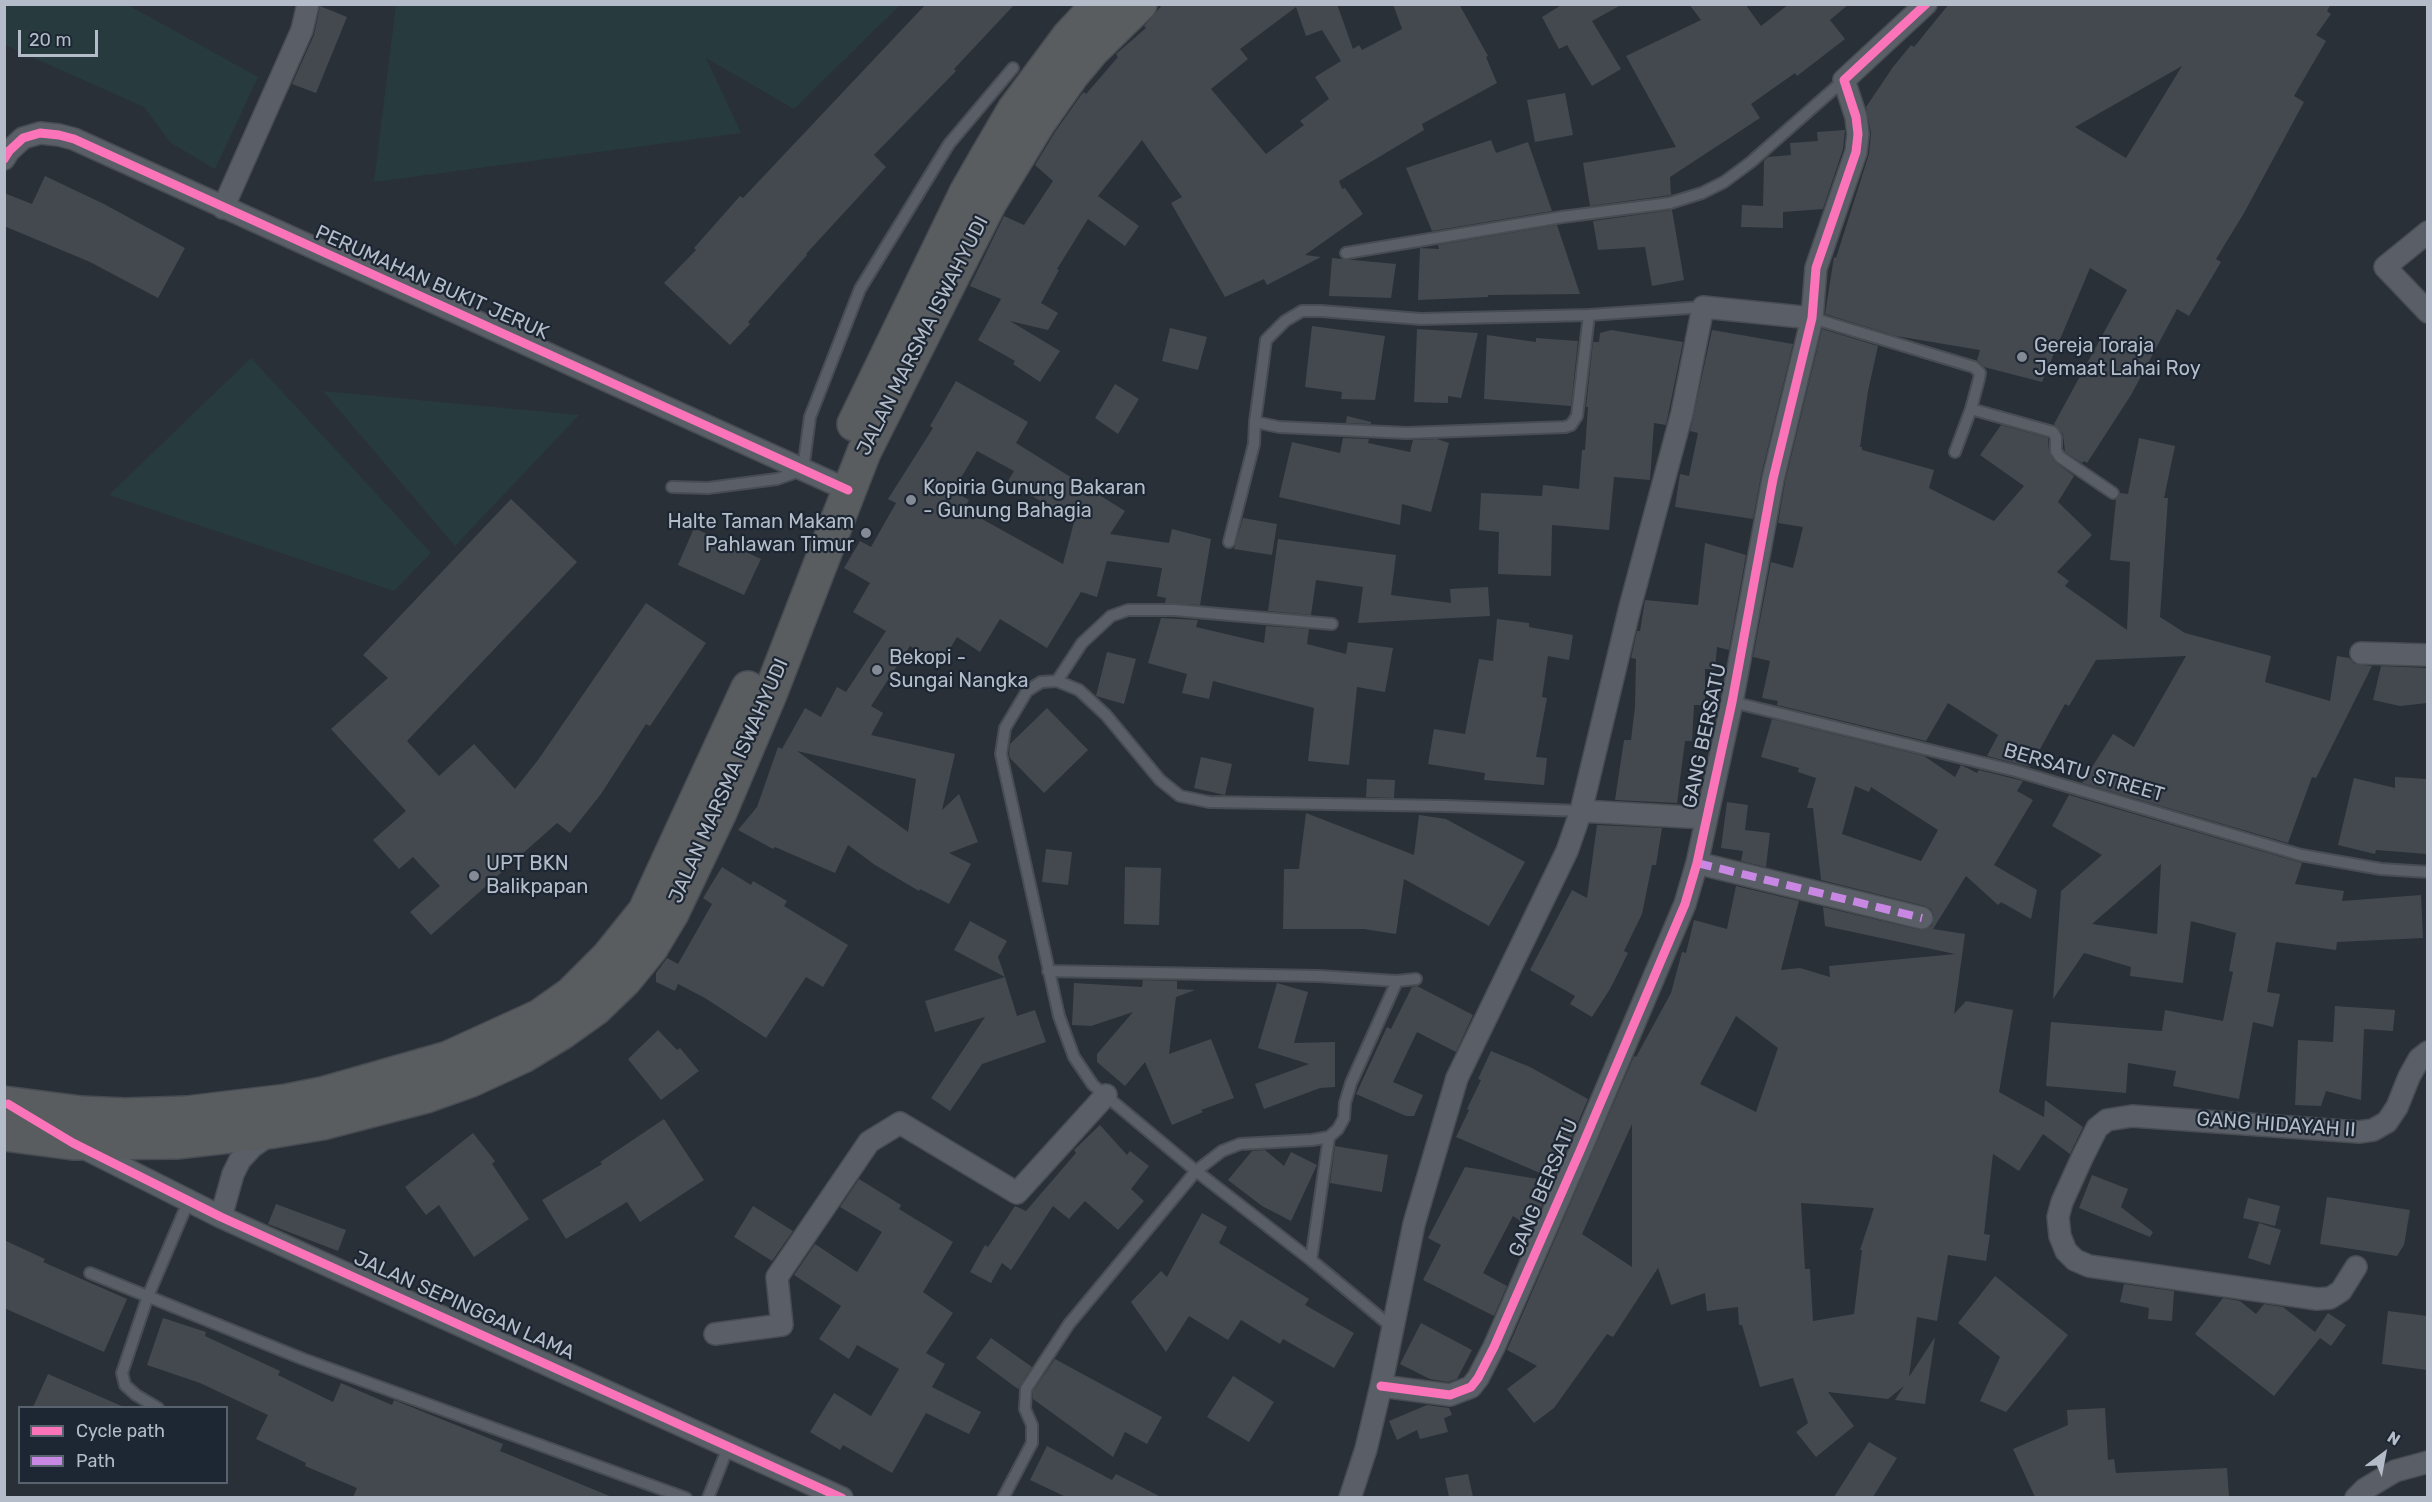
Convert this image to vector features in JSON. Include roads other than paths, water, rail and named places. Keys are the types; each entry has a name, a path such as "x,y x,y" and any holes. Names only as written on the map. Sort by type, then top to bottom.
{"highway":[{"name":"JALAN MARSMA ISWAHYUDI","path":"6,1114 187,1113 287,1101 322,1094 430,1064 501,1035 540,1016 571,994 608,957 645,911 735,719 826,480 966,193 1014,110 1069,36 1099,4"},
{"name":"JALAN MARSMA ISWAHYUDI","path":"6,1114 73,1143 176,1142 322,1123 426,1096 471,1080 523,1056 596,1008 625,980 651,948 672,913 720,812 770,694 826,480 864,452 989,204 1009,170 1072,75 1092,51 1140,4"}],"street":[{"path":"223,208 302,30 308,4"},
{"path":"1844,80 1926,4"},
{"name":"GANG BERSATU","path":"1381,1386 1450,1395 1471,1387 1478,1378 1513,1304 1685,903 1697,863 1732,702 1773,479 1812,318 1816,268 1856,152 1858,134 1856,117 1844,80"},
{"name":"PERUMAHAN BUKIT JERUK","path":"4,159 23,138 40,134 74,139 826,480"},
{"path":"2427,232 2385,267 2427,312"},
{"path":"1350,1497 1366,1449 1381,1386 1414,1224 1457,1078 1567,851 1581,811 1630,607 1679,423 1703,307 1812,318"},
{"path":"2361,653 2427,655"},
{"path":"1581,811 1706,818"},
{"path":"1697,863 1922,918"},
{"name":"GANG HIDAYAH II","path":"2356,1267 2341,1291 2330,1298 2317,1299 2089,1266 2075,1260 2066,1251 2060,1236 2058,1217 2062,1202 2097,1128 2107,1120 2132,1116 2359,1132 2373,1130 2387,1122 2397,1107 2419,1059 2427,1052"},
{"path":"715,1334 782,1325 777,1277 869,1142 900,1123 1017,1193 1106,1095"},
{"path":"221,1217 233,1174 240,1160 252,1147 274,1131 287,1101"},
{"name":"JALAN SEPINGGAN LAMA","path":"73,1143 221,1217 729,1446 833,1496"},
{"path":"2356,1497 2395,1471 2427,1462"}],"lane":[{"path":"672,488 708,488 777,479 826,480 810,417 860,289 949,144 1013,68"},
{"path":"1346,253 1562,217 1670,203 1702,193 1724,182 1751,162 1844,80"},
{"path":"1229,542 1254,444 1266,340 1285,321 1302,311 1421,319 1589,315 1703,307"},
{"path":"1255,422 1279,427 1407,433 1572,425 1578,416 1589,315"},
{"path":"1812,318 1974,368 1980,373 1971,409 1955,452"},
{"path":"1971,409 2053,432 2056,437 2056,452 2060,457 2113,493"},
{"path":"1057,681 1082,643 1111,616 1128,610 1174,610 1332,624"},
{"path":"1393,1328 1311,1260 1196,1171 1093,1085 1074,1057 1059,1016 1048,971 1001,754 1001,742 1005,728 1013,710 1027,692 1041,682 1057,681 1079,690 1126,738 1160,780 1180,796 1209,802 1581,811"},
{"name":"BERSATU STREET","path":"1732,702 2016,771 2301,855 2382,869 2427,872"},
{"path":"1048,971 1416,980"},
{"path":"1003,1497 1032,1443 1032,1425 1025,1409 1026,1389 1070,1324 1196,1171 1222,1151 1240,1144 1329,1137 1338,1129 1344,1118 1345,1103 1351,1083 1397,981"},
{"path":"1311,1260 1329,1137"},
{"path":"156,1406 136,1395 125,1385 122,1373 148,1296 189,1200"},
{"path":"90,1273 303,1359 686,1497"},
{"path":"708,1497 729,1446"}],"place":[{"name":"Gereja Toraja Jemaat Lahai Roy","path":"2022,357"},
{"name":"Kopiria Gunung Bakaran - Gunung Bahagia","path":"911,500"},
{"name":"Halte Taman Makam Pahlawan Timur","path":"866,533"},
{"name":"Bekopi - Sungai Nangka","path":"877,670"},
{"name":"UPT BKN Balikpapan","path":"474,876"}]}
